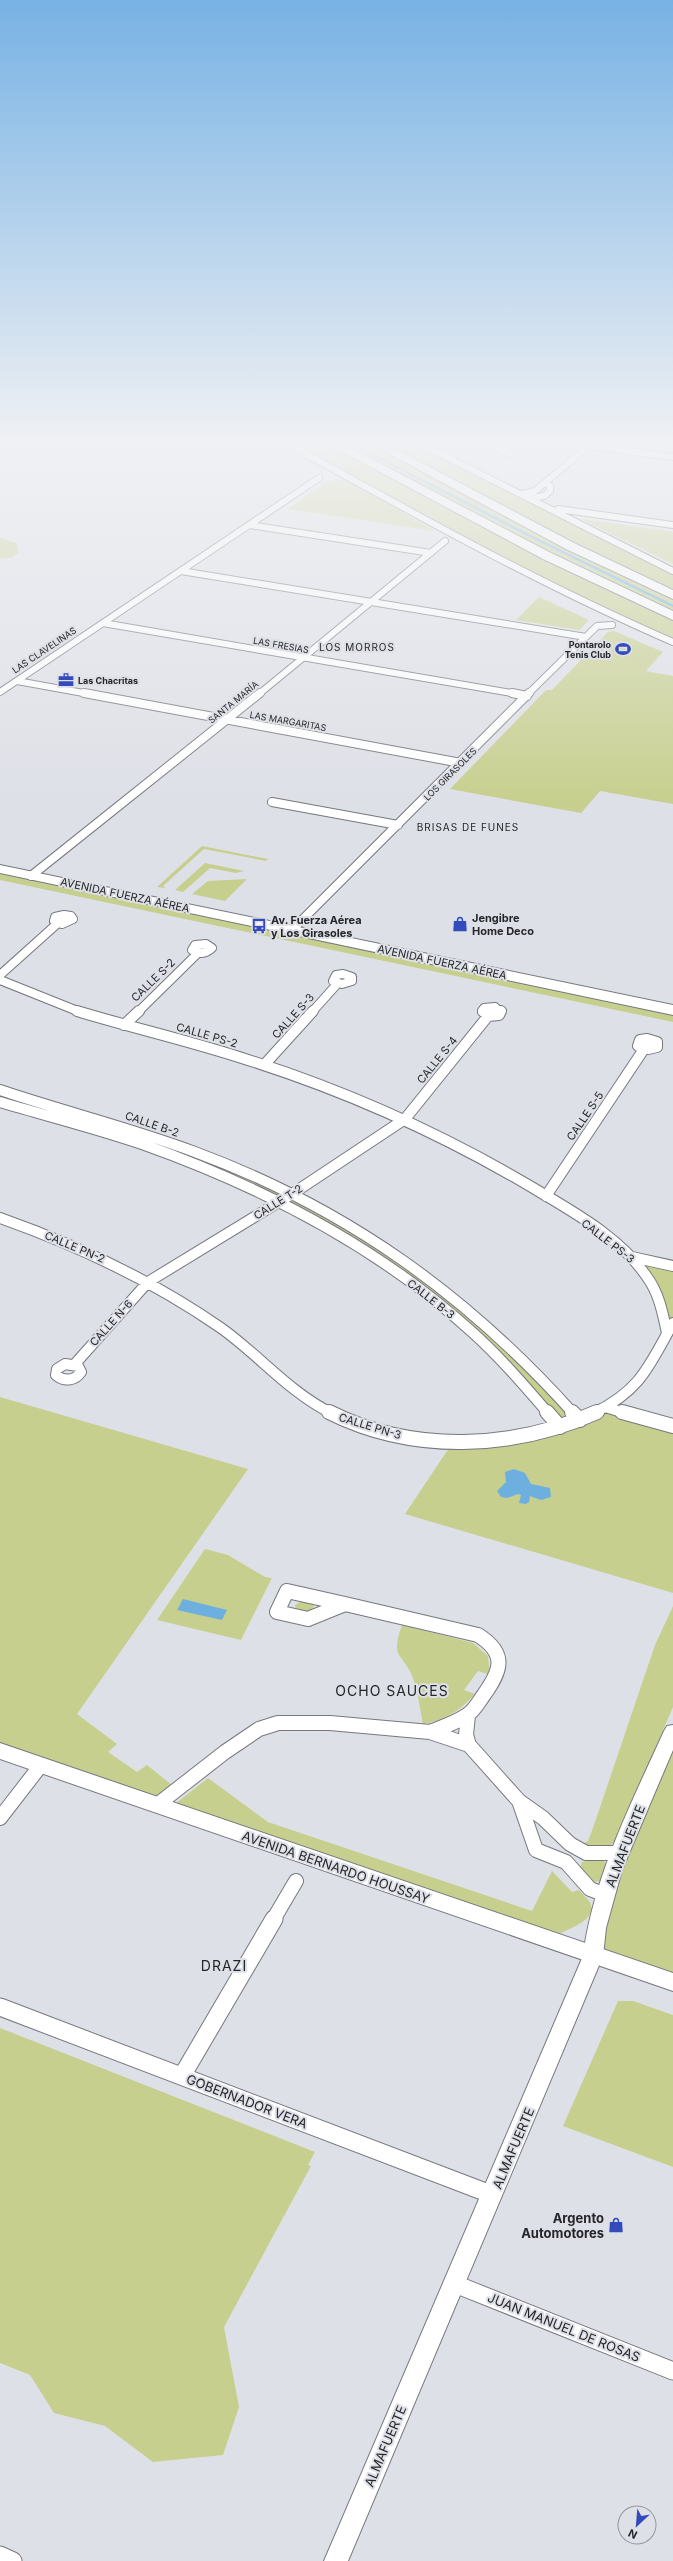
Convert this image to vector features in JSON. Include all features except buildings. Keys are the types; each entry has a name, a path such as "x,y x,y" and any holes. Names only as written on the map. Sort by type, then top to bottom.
{"highway":[{"path":"560,563 673,616"},
{"path":"605,563 673,595"}],"main road":[{"name":"AVENIDA FUERZA AÉREA","path":"0,864 34,874"},
{"name":"AVENIDA FUERZA AÉREA","path":"0,869 34,874 673,1005"},
{"name":"AVENIDA FUERZA AÉREA","path":"294,928 673,1010"},
{"name":"AVENIDA BERNARDO HOUSSAY","path":"0,1751 673,1982"}],"street":[{"name":"LAS CLAVELINAS","path":"0,692 194,563"},
{"name":"SANTA MARÍA","path":"34,874 228,720 419,563"},
{"path":"503,563 606,613 673,642"},
{"path":"656,563 673,571"},
{"path":"181,571 586,637"},
{"name":"LAS FRESIAS","path":"103,623 527,696"},
{"name":"LOS GIRASOLES","path":"294,928 597,626 612,625"},
{"name":"LAS MARGARITAS","path":"0,683 14,683 228,720 461,763"},
{"path":"272,802 398,825"},
{"path":"0,975 58,923"},
{"name":"CALLE S-2","path":"124,1025 198,953"},
{"name":"CALLE PS-2","path":"0,980 38,996 124,1025 264,1064 310,1080 405,1119"},
{"name":"CALLE S-3","path":"264,1064 338,983"},
{"name":"CALLE S-4","path":"405,1119 488,1016"},
{"name":"CALLE S-5","path":"546,1196 644,1049"},
{"name":"CALLE B-2","path":"0,1090 115,1124 197,1152 292,1194"},
{"path":"0,1102 105,1132 186,1161 279,1202"},
{"name":"CALLE T-2","path":"148,1282 292,1194 405,1119"},
{"name":"CALLE PS-3","path":"405,1119 486,1161 546,1196 632,1257 649,1279 663,1313 667,1333"},
{"name":"CALLE B-3","path":"292,1194 324,1210 458,1300 515,1350 570,1409 584,1418"},
{"name":"CALLE B-3","path":"279,1202 311,1218 391,1269 442,1307 496,1356 560,1427"},
{"name":"CALLE PN-2","path":"0,1218 75,1246 148,1282"},
{"path":"632,1257 673,1266"},
{"name":"CALLE N-6","path":"74,1365 148,1282"},
{"name":"CALLE PN-3","path":"148,1282 196,1311 242,1344 316,1404 358,1424 402,1436 453,1442 484,1442 532,1436 560,1427"},
{"path":"442,1307 458,1300"},
{"path":"560,1427 584,1418 628,1394 641,1380 660,1350 673,1323"},
{"path":"605,1407 673,1426"},
{"path":"346,1604 478,1635 486,1639 496,1651 501,1663 497,1679 468,1715 430,1732"},
{"path":"468,1715 466,1735 469,1745 519,1801 543,1818 570,1844 586,1853"},
{"path":"157,1805 224,1752 260,1729 278,1723 330,1723 430,1732 469,1745"},
{"name":"ALMAFUERTE","path":"336,2561 493,2196 594,1956 595,1932 620,1853 673,1731"},
{"path":"0,1818 41,1765"},
{"path":"519,1801 536,1850 566,1862 590,1890 606,1895"},
{"path":"566,1862 574,1855 586,1853 620,1853"},
{"path":"182,2076 296,1881"},
{"name":"GOBERNADOR VERA","path":"0,2007 493,2196"},
{"name":"JUAN MANUEL DE ROSAS","path":"455,2284 673,2371"},
{"path":"0,2555 13,2561"}],"green space":[{"path":"511,563 656,563 673,571 673,642 606,613"},
{"path":"539,597 589,620 579,630 516,620"},
{"path":"614,631 663,652 646,671 673,676 673,804 600,791 581,813 450,789 546,690 552,690 608,632"},
{"path":"202,846 268,859 266,861 204,849 163,886 166,888 157,887"},
{"path":"205,863 244,871 236,873 210,868 183,892 175,890"},
{"path":"0,871 673,1012 673,1022 0,880"},
{"path":"247,879 225,901 192,894 208,881"},
{"path":"0,1090 115,1124 292,1194 458,1300 579,1420 605,1407 673,1426 673,1593 405,1514 453,1442 560,1427 469,1330 351,1244 186,1161 0,1102"},
{"path":"632,1257 673,1266 673,1323 667,1333 663,1313"},
{"path":"0,1397 248,1469 77,1714 117,1744 108,1752 137,1772 147,1765 173,1786 157,1797 0,1751"},
{"path":"205,1549 228,1555 265,1577 272,1578 241,1640 157,1620"},
{"path":"303,1600 314,1606 310,1612 296,1611 295,1605"},
{"path":"673,1606 673,1707 616,1840 608,1846 599,1848 580,1845 588,1841 655,1645"},
{"path":"402,1625 473,1643 488,1656 490,1675 478,1671 464,1690 475,1694 452,1714 423,1724 418,1695 413,1678 397,1650"},
{"path":"673,1731 673,1982 593,1956 595,1932"},
{"path":"208,1778 268,1822 532,1911 552,1871 572,1892 579,1890 590,1902 592,1910 590,1915 583,1922 559,1934 175,1804"},
{"path":"589,1860 602,1860 606,1863 601,1881 593,1882 579,1870 582,1862"},
{"path":"618,2001 633,2001 673,2015 673,2167 563,2126"},
{"path":"0,2028 315,2152 308,2165 311,2166 224,2327 239,2407 223,2455 153,2462 105,2426 54,2413 30,2375 0,2363"}],"water":[{"path":"514,1469 525,1473 531,1484 550,1488 551,1497 541,1500 530,1496 529,1502 526,1504 519,1503 521,1495 518,1494 507,1498 501,1497 497,1491 506,1482 505,1472"},
{"path":"183,1599 227,1610 222,1620 177,1610"}],"waterway":[{"path":"584,563 673,606"}],"place":[{"name":"Pontarolo Tenis Club","path":"623,649"},
{"name":"Las Chacritas","path":"66,680"},
{"name":"Jengibre Home Deco","path":"460,924"},
{"name":"Av. Fuerza Aérea y Los Girasoles","path":"259,926"},
{"name":"Argento Automotores","path":"616,2225"}],"district":[{"name":"LOS MORROS","path":"357,647"},
{"name":"BRISAS DE FUNES","path":"468,827"},
{"name":"OCHO SAUCES","path":"392,1690"},
{"name":"DRAZI","path":"224,1965"}]}
